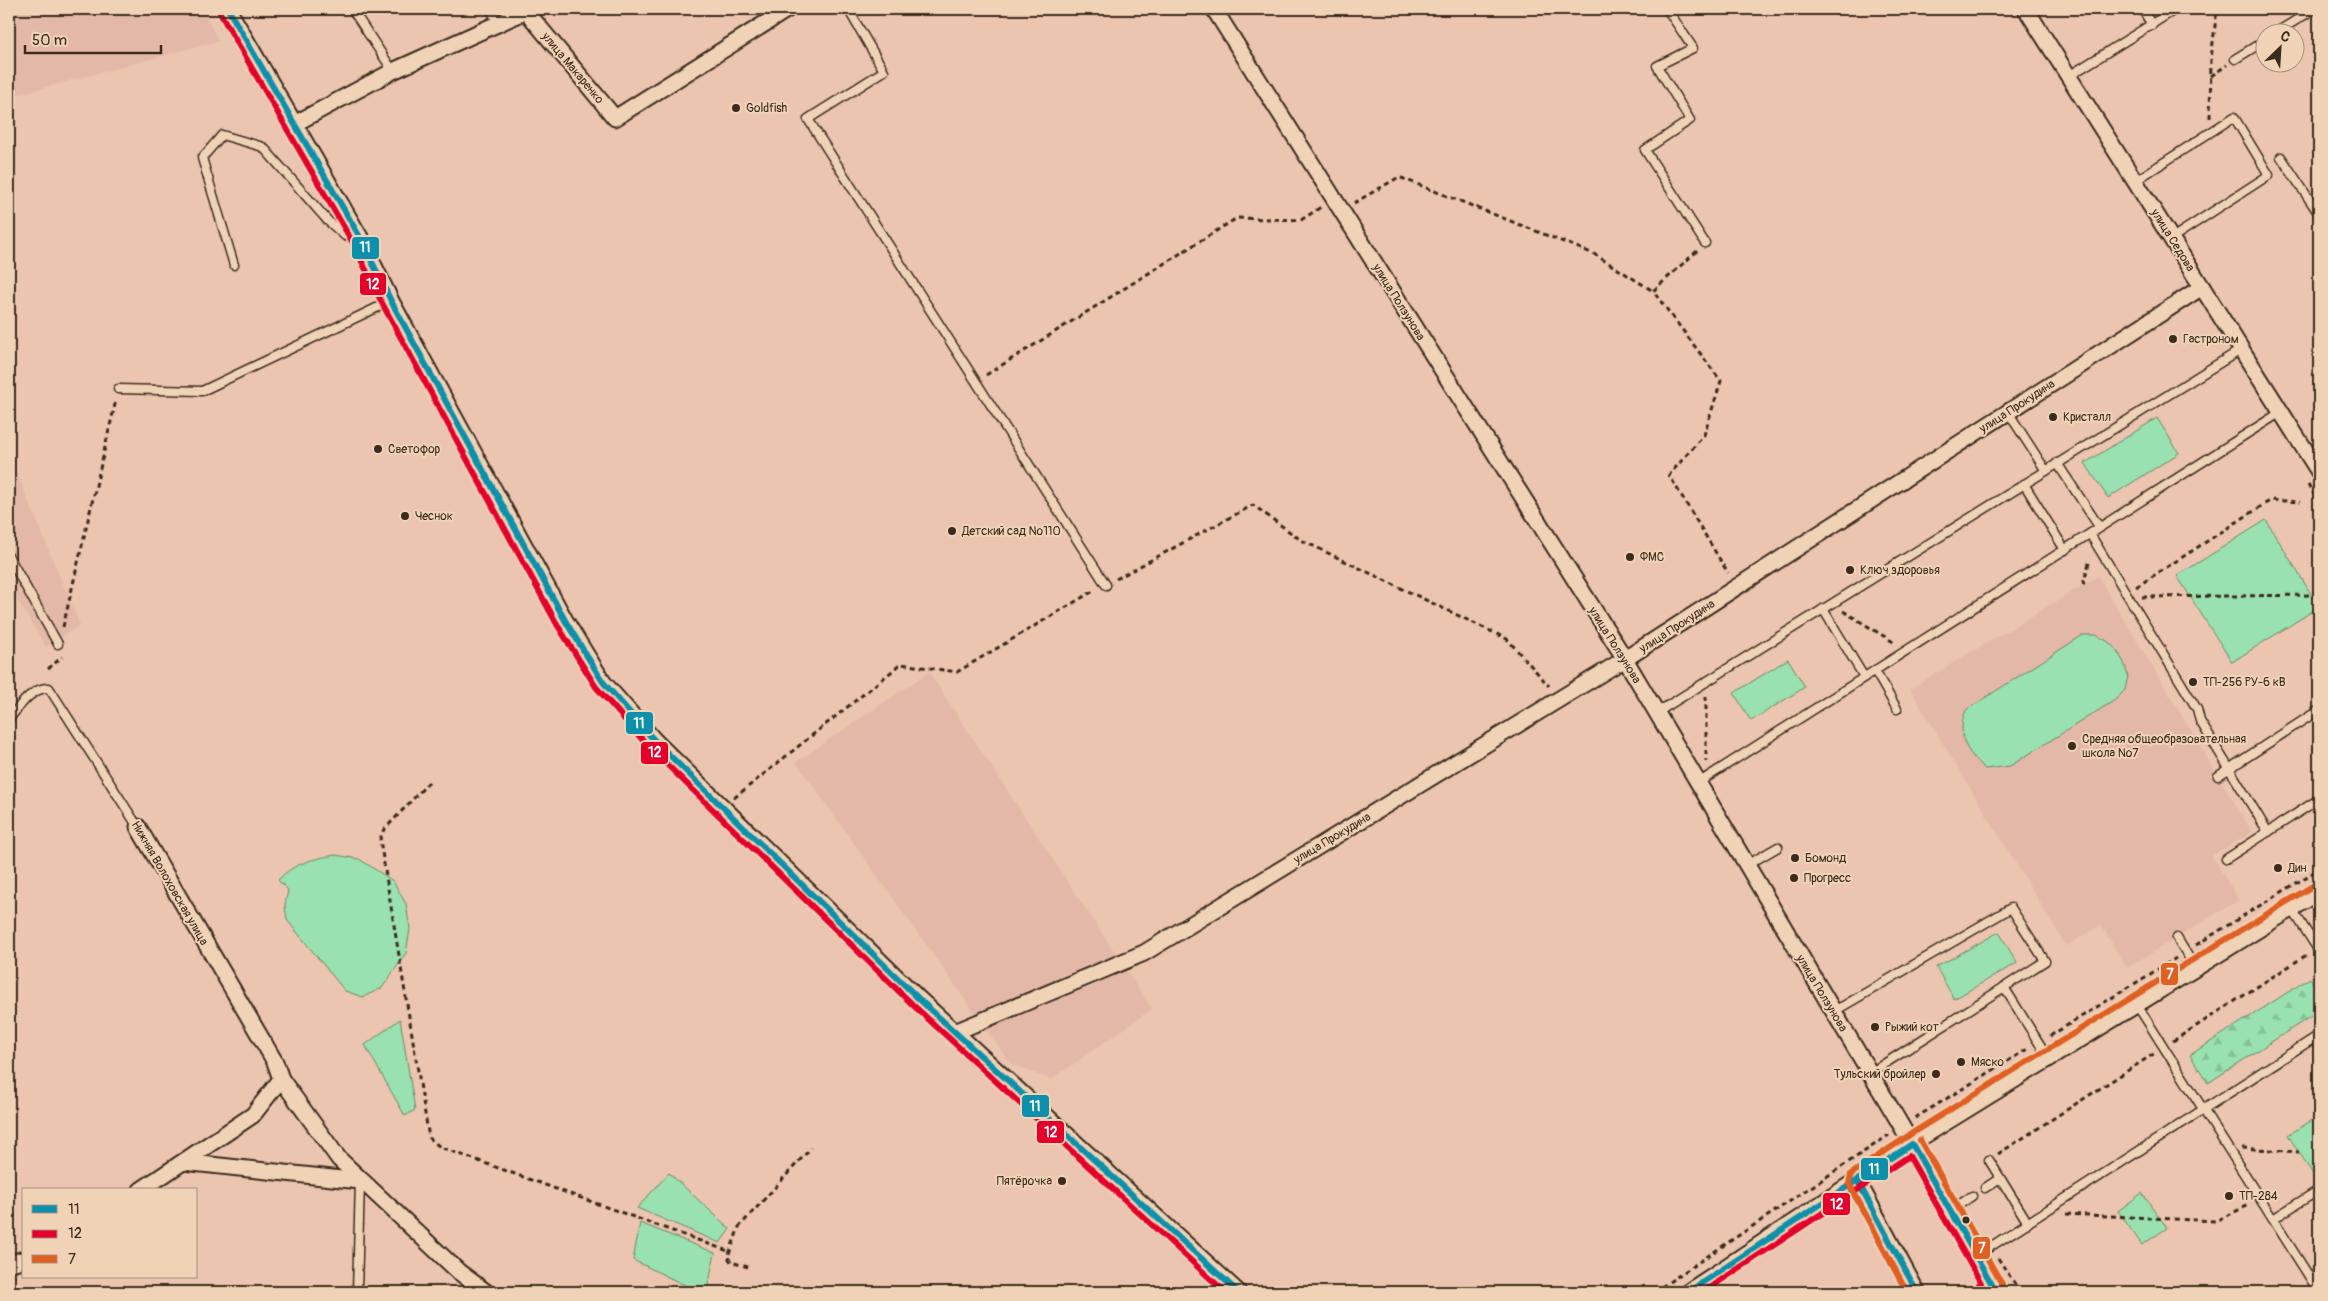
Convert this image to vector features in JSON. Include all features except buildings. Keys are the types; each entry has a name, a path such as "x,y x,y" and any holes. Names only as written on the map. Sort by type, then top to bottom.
{"street":[{"path":"228,9 362,239 391,301 566,622 603,682 654,740 722,808 955,1032 1238,1292"},
{"name":"улица Макаренко","path":"296,123 393,71 526,11 615,118 788,9"},
{"name":"улица Ползунова","path":"1214,9 1625,659 1656,713 1702,780 1747,865 1976,1256 1991,1291"},
{"name":"улица Седова","path":"2026,9 2319,472"},
{"name":"улица Прокудина","path":"955,1032 1144,953 1625,659 2202,287"},
{"name":"Нижняя Волоховская улица","path":"138,827 274,1062 281,1079 328,1147 360,1181 459,1272 486,1292"},
{"path":"1688,1292 1912,1144 2319,892"},
{"path":"144,1188 253,1115 281,1079"},
{"path":"183,1162 360,1181"},
{"path":"1857,1180 1917,1292"},
{"path":"9,1264 22,1261"}],"lane":[{"path":"352,9 393,71"},
{"path":"490,9 499,22"},
{"path":"848,9 884,71 808,119 1106,584"},
{"path":"1667,9 1693,48 1656,66 1690,120 1645,150 1705,243"},
{"path":"2142,9 2152,24"},
{"path":"2069,76 2176,9"},
{"path":"2293,22 2314,9"},
{"path":"2235,59 2256,46"},
{"path":"2135,181 2234,117 2269,175 2172,238"},
{"path":"234,265 202,158 222,136 263,147 328,221 345,236 362,239"},
{"path":"2281,156 2319,214"},
{"path":"118,389 202,391 391,301"},
{"path":"1656,713 2242,349"},
{"path":"2008,412 2046,471"},
{"path":"1702,780 2065,550 2092,538 2100,528 2282,412"},
{"path":"2058,464 2100,528"},
{"path":"2024,484 2065,550"},
{"path":"2092,538 2197,709 2200,721 2268,832"},
{"path":"9,557 58,644"},
{"path":"1823,609 1864,677"},
{"path":"1875,671 1898,709"},
{"name":"Нижняя Волоховская улица","path":"9,718 34,693 44,688 53,691 138,827"},
{"path":"2218,776 2319,710"},
{"path":"2226,859 2319,801"},
{"path":"1747,865 1778,846"},
{"path":"1834,1012 2011,908 2045,961 1870,1073"},
{"path":"2292,909 2319,951"},
{"path":"2177,938 2196,968"},
{"path":"2004,987 2048,1059"},
{"path":"2137,1005 2319,1292"},
{"path":"1976,1256 2319,1035"},
{"path":"1990,1160 2028,1223"},
{"path":"1985,1188 2000,1178"},
{"path":"357,1292 360,1181"},
{"path":"2273,1219 2319,1190"},
{"path":"1950,1211 1972,1196"}],"path":[{"path":"2210,132 2211,76 2217,9"},
{"path":"2211,76 2235,59"},
{"path":"976,381 1237,218 1301,220 1399,177 1594,254 1653,291 1722,381 1704,435 1669,475 1736,588"},
{"path":"1653,291 1705,243"},
{"path":"48,669 62,656 58,644 70,607 118,389"},
{"path":"2129,597 2138,585 2271,500 2300,502"},
{"path":"722,808 901,664 957,672 1106,584 1253,505 1301,540 1507,639 1560,699"},
{"path":"2083,585 2092,538"},
{"path":"2129,597 2319,595"},
{"path":"1831,604 1907,650"},
{"path":"1702,780 1705,682"},
{"path":"429,782 384,832 380,840 429,1138 440,1147 728,1251"},
{"path":"1654,1292 1902,1127 2319,869"},
{"path":"2226,1146 2299,1152"},
{"path":"748,1267 731,1262 728,1251 739,1227 811,1148"},
{"path":"2043,1213 2216,1221 2261,1200"}],"shaded area":[{"path":"9,9 203,9 218,41 9,97"},
{"path":"9,454 80,625 46,647 9,586"},
{"name":"Средняя общеобразовательная школа №7","path":"2098,576 2252,832 2212,856 2239,900 2127,968 2101,925 2066,946 1910,689"},
{"path":"929,672 1152,1009 1051,1080 1011,1064 796,762"}],"green space":[{"path":"2157,418 2179,453 2108,498 2085,463"},
{"path":"2266,520 2319,607 2232,662 2177,576"},
{"path":"2083,635 2096,635 2107,641 2117,650 2128,676 2125,690 2115,700 2010,766 1985,769 1978,763 1965,742 1962,727 1966,710"},
{"path":"1788,659 1805,687 1751,721 1734,693"},
{"path":"335,855 359,859 393,881 406,904 410,929 406,953 382,988 363,997 345,991 287,920 285,905 288,890 278,880 290,869 319,858"},
{"path":"1999,932 2017,963 1954,999 1936,967"},
{"path":"2310,978 2319,992 2319,1011 2208,1083 2190,1055"},
{"path":"400,1019 415,1110 405,1116 365,1045"},
{"path":"2319,1116 2319,1181 2318,1182 2288,1135"},
{"path":"669,1173 730,1229 720,1243 637,1208"},
{"path":"2142,1193 2167,1228 2142,1245 2118,1211"},
{"path":"640,1223 715,1253 707,1292 699,1292 633,1260"}],"transit line":[{"name":"11","path":"228,9 361,239 391,301 566,622 603,682 654,740 919,999 1238,1292"},
{"name":"12","path":"220,13 353,243 383,305 558,626 596,687 648,746 913,1005 1225,1292"},
{"name":"7","path":"1907,1292 1849,1184 1851,1174 1917,1130 2314,885"},
{"name":"7","path":"1920,1140 2002,1284 2002,1292"},
{"name":"11","path":"1688,1292 1912,1144 1994,1288 1982,1292"},
{"name":"12","path":"1703,1292 1909,1156 1981,1283 1979,1284"},
{"name":"11","path":"1857,1180 1917,1292"},
{"name":"12","path":"1849,1184 1907,1292"}],"place":[{"name":"Goldfish","path":"736,108"},
{"name":"Гастроном","path":"2173,339"},
{"name":"Кристалл","path":"2053,417"},
{"name":"Светофор","path":"378,449"},
{"name":"Чеснок","path":"405,516"},
{"name":"Детский сад №110","path":"952,531"},
{"name":"ФМС","path":"1630,557"},
{"name":"Ключ здоровья","path":"1850,570"},
{"name":"ТП-256 РУ-6 кВ","path":"2193,682"},
{"name":"Средняя общеобразовательная школа №7","path":"2072,746"},
{"name":"Бомонд","path":"1795,858"},
{"name":"Дин","path":"2278,868"},
{"name":"Прогресс","path":"1794,878"},
{"name":"Рыжий кот","path":"1875,1027"},
{"name":"Мяско","path":"1961,1062"},
{"name":"Тульский бройлер","path":"1936,1074"},
{"name":"Пятёрочка","path":"1062,1181"},
{"name":"ТП-284","path":"2229,1196"}]}
